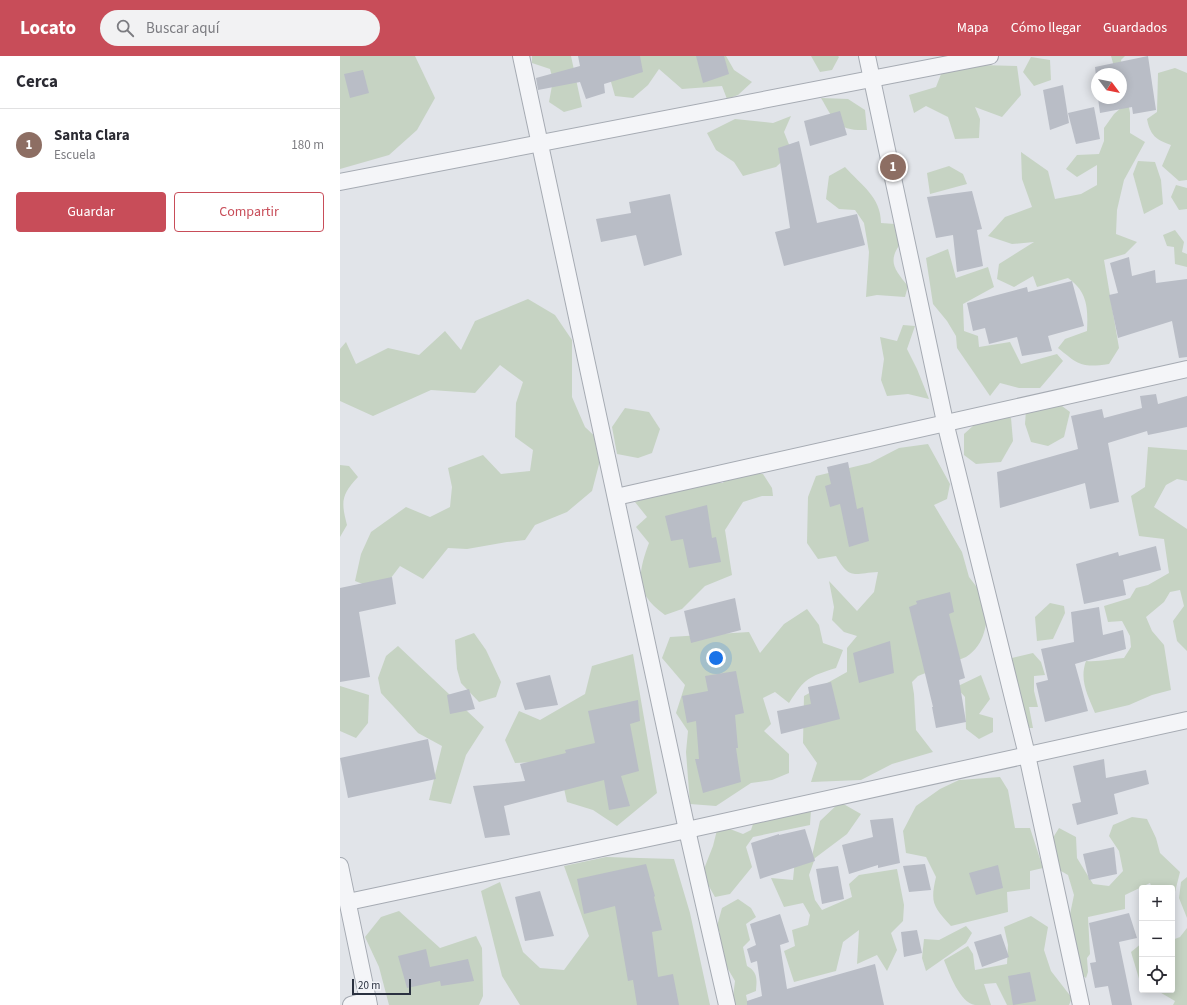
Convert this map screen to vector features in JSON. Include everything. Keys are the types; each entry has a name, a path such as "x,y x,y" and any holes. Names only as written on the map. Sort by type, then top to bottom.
{"street":[{"path":"521,56 687,830 727,1005"},
{"path":"867,56 944,422 1027,755 1081,1005"},
{"path":"340,182 990,56"},
{"path":"616,497 944,422 1187,369"},
{"path":"348,902 687,830 1187,720"},
{"path":"340,866 369,1003 351,1005"}],"green space":[{"path":"340,56 415,56 435,98 417,130 389,155 340,169"},
{"path":"532,56 571,56 582,107 564,112 549,102 553,80 550,69 532,63"},
{"path":"612,56 726,56 734,70 752,82 738,95 727,99 722,86 682,89 659,69 648,85 633,98 615,96 611,82"},
{"path":"811,56 839,57 832,70 820,72"},
{"path":"1111,56 1125,56 1121,60 1122,68 1114,68"},
{"path":"1031,57 1050,60 1051,80 1034,86 1023,72"},
{"path":"980,65 1017,66 1021,95 1002,117 975,107 980,119 979,138 955,139 948,117 926,106 914,113 909,95 936,87 943,69"},
{"path":"1175,68 1187,73 1187,180 1179,181 1162,166 1171,145 1154,136 1147,119 1157,112 1158,73"},
{"path":"1127,95 1130,113 1130,133 1145,142 1124,180 1117,210 1116,234 1137,242 1125,254 1104,260 1119,348 1109,364 1092,366 1076,362 1058,348 1065,339 1087,331 1087,308 1080,289 1068,278 1037,287 1033,276 1014,287 997,279 999,264 1034,242 1012,244 988,236 1005,217 1032,207 1022,179 1021,152 1048,171 1055,199 1081,194 1097,185 1097,165 1077,177 1066,169 1077,155 1099,154 1104,141 1104,128 1114,114 1122,107 1122,104 1127,104"},
{"path":"821,98 848,99 865,110 867,130 849,129 843,127 834,119"},
{"path":"791,116 784,132 792,152 776,167 743,176 734,162 716,150 707,133 735,119 773,123"},
{"path":"1138,161 1155,162 1161,180 1163,204 1144,214 1133,174"},
{"path":"949,166 963,174 967,184 930,194 927,173"},
{"path":"845,167 874,199 878,206 881,223 895,224 903,240 895,253 894,264 908,286 905,297 877,295 866,297 869,252 864,223 855,210 839,209 826,199 829,176"},
{"path":"1176,185 1187,188 1187,209 1179,210 1171,197"},
{"path":"1175,230 1184,242 1182,252 1187,254 1187,267 1175,264 1174,247 1167,246 1163,235"},
{"path":"948,249 956,278 988,267 994,287 963,304 964,331 978,336 979,347 1010,342 1021,364 1057,354 1063,361 1040,388 1019,388 1000,383 990,396 957,348 956,336 947,321 933,304 926,258"},
{"path":"528,299 555,315 572,340 572,397 585,427 604,445 592,491 567,512 535,525 525,540 467,549 448,548 423,579 400,566 381,591 355,581 361,554 371,532 406,507 430,517 450,507 452,487 448,468 483,455 501,474 530,471 533,450 515,437 516,403 523,382 500,365 475,393 431,390 373,416 340,401 340,349 346,342 356,364 388,348 419,355 445,331 461,350 475,321"},
{"path":"903,325 915,326 907,349 929,399 908,394 887,396 881,380 884,359 880,337 897,341"},
{"path":"1058,403 1070,412 1064,437 1048,446 1031,442 1025,424 1026,410"},
{"path":"625,408 649,412 660,429 652,453 638,458 617,454 612,427"},
{"path":"983,417 1011,418 1013,441 1001,462 976,464 964,455 964,434"},
{"path":"928,444 950,484 947,499 934,505 962,552 969,577 989,603 984,633 978,646 966,657 918,676 912,682 916,730 933,752 892,764 861,780 811,782 817,763 803,743 804,696 847,672 847,648 857,636 844,632 832,620 834,607 829,581 857,611 874,592 878,572 853,574 845,569 836,556 818,559 807,543 808,497 816,476 870,463 899,448"},
{"path":"1148,447 1187,450 1187,481 1177,479 1166,485 1154,507 1187,529 1187,651 1177,641 1173,621 1184,606 1180,590 1170,592 1164,602 1146,617 1152,631 1164,645 1171,690 1152,695 1129,705 1095,713 1085,688 1083,675 1086,661 1124,658 1131,647 1130,636 1122,621 1108,622 1104,606 1130,598 1136,588 1148,585 1169,573 1164,539 1139,536 1131,496 1145,487"},
{"path":"340,465 349,466 358,477 345,494 343,504 347,525 340,537"},
{"path":"746,473 763,474 772,488 773,496 762,496 743,502 725,530 732,575 705,586 682,609 665,615 648,599 641,583 642,565 649,543 636,527 647,517 635,502 697,483 723,483 725,479"},
{"path":"1050,603 1064,606 1065,613 1053,639 1037,641 1035,617"},
{"path":"807,609 819,625 823,643 843,650 836,668 813,676 799,688 789,703 775,692 763,698 771,724 764,731 789,754 789,773 772,780 751,783 716,806 690,804 686,752 688,731 676,713 685,685 662,658 670,637 749,632 760,653 784,624"},
{"path":"474,633 486,650 501,682 496,697 479,702 461,683 457,669 455,640"},
{"path":"398,646 484,727 466,755 451,804 429,800 442,746 418,733 381,693 378,678 386,656"},
{"path":"1033,653 1041,662 1045,675 1034,676 1034,691 1038,707 1029,707 1033,728 1025,728 1014,680 1012,658"},
{"path":"633,654 657,793 617,826 593,810 567,802 558,761 515,763 505,740 519,711 540,720 585,694 592,666"},
{"path":"981,675 990,699 979,714 993,718 993,732 979,739 966,729 965,697 956,687"},
{"path":"340,686 369,695 368,723 356,738 340,731"},
{"path":"1000,777 1008,790 1015,828 1030,828 1043,868 1030,871 1030,889 1007,892 1008,912 951,926 940,914 934,904 933,893 936,877 926,857 906,853 903,831 916,806 940,789 959,780"},
{"path":"840,802 861,814 847,834 815,858 809,875 815,900 822,910 852,897 849,884 859,875 897,869 904,905 903,921 891,933 897,950 887,971 877,955 857,964 859,930 843,942 836,971 794,982 784,951 795,946 792,930 808,925 810,915 803,903 784,907 771,878 793,880 795,859 812,856 820,821"},
{"path":"811,810 810,825 753,837 746,847 752,867 730,894 715,897 702,874 713,846 717,830 730,829 743,834 751,830 754,821"},
{"path":"1132,817 1147,819 1156,838 1160,853 1180,872 1175,892 1175,885 1151,885 1150,883 1146,885 1139,885 1139,888 1125,895 1125,909 1088,917 1090,954 1087,958 1088,972 1086,978 1078,972 1069,919 1074,895 1068,875 1054,867 1051,841 1059,828 1076,837 1077,858 1093,884 1109,886 1123,871 1119,851 1109,836 1113,825"},
{"path":"606,857 674,859 690,913 710,1005 520,1005 502,976 481,891 500,882 523,952 540,968 564,970 589,936 564,866"},
{"path":"1187,877 1187,918 1179,898 1181,882"},
{"path":"738,899 751,908 756,917 746,924 750,940 743,947 747,966 751,968 756,977 756,991 746,995 748,1005 732,1005 735,981 718,952 720,933 717,926 722,908"},
{"path":"399,911 440,948 476,936 482,948 483,996 479,1005 389,1005 379,967 365,937 381,917"},
{"path":"1031,916 1048,927 1044,950 1051,971 1072,998 1069,1005 1007,1005 996,983 984,984 991,1005 975,1005 970,1003 956,987 944,960 968,946 973,954 975,970 1007,964 1008,945 1004,927"},
{"path":"966,926 972,933 966,943 926,971 922,958 924,939 939,940"},
{"path":"1187,928 1187,1005 1173,1005 1175,1001 1161,993 1175,993 1175,939 1180,937"},
{"path":"1139,945 1139,979 1131,952"}],"building":[{"path":"578,56 640,56 643,72 604,84 605,93 586,99 580,82 538,90 536,78 580,66"},
{"path":"696,56 724,56 729,74 703,83"},
{"path":"1148,56 1156,110 1133,114 1132,107 1100,113 1099,104 1127,104 1127,68 1095,67"},
{"path":"363,70 369,93 350,98 344,74"},
{"path":"1063,85 1069,123 1050,130 1043,90"},
{"path":"1094,107 1100,139 1076,144 1068,113"},
{"path":"840,111 847,135 810,146 804,121"},
{"path":"799,141 817,223 857,214 865,245 784,266 775,232 790,228 778,148"},
{"path":"972,191 982,229 977,230 983,266 957,272 953,235 936,238 927,197"},
{"path":"670,194 682,255 644,266 636,235 601,242 596,219 631,213 629,202"},
{"path":"1129,257 1132,276 1155,270 1156,283 1187,279 1187,357 1179,358 1172,321 1118,338 1109,295 1118,293 1110,263"},
{"path":"1072,281 1084,326 1048,336 1052,351 1022,356 1017,337 989,344 985,328 973,331 967,303 1027,287 1028,292"},
{"path":"1156,394 1158,404 1187,396 1187,427 1148,435 1147,431 1108,443 1119,502 1090,509 1085,483 1000,508 997,472 1078,449 1071,416 1102,409 1104,418 1142,408 1140,396"},
{"path":"848,462 857,509 863,507 869,541 849,547 840,504 830,507 825,486 831,484 827,467"},
{"path":"707,505 712,538 716,537 721,562 689,568 683,539 671,541 665,516"},
{"path":"1156,546 1161,570 1123,580 1126,595 1084,604 1076,564 1118,552 1119,556"},
{"path":"392,577 396,604 359,612 370,677 340,682 340,588"},
{"path":"950,592 954,612 949,614 965,678 959,680 966,722 936,728 933,707 909,607 917,604 916,601"},
{"path":"735,598 741,630 691,643 684,611"},
{"path":"1099,607 1103,635 1123,630 1126,649 1075,664 1088,711 1045,722 1036,683 1048,680 1041,649 1074,642 1071,612"},
{"path":"890,641 894,673 859,683 853,653"},
{"path":"736,671 744,713 735,715 738,748 736,748 741,782 703,793 695,759 699,759 696,721 687,723 682,696 708,691 705,676"},
{"path":"550,675 558,705 525,710 516,683"},
{"path":"831,682 840,719 781,734 777,711 811,704 808,687"},
{"path":"469,689 475,709 450,714 447,695"},
{"path":"638,700 640,721 630,724 639,771 621,776 630,806 609,810 604,780 504,806 510,835 485,838 473,786 525,781 520,764 566,753 565,750 595,743 588,711"},
{"path":"428,739 436,779 348,798 340,758"},
{"path":"1104,759 1106,778 1146,770 1149,784 1114,794 1118,814 1077,825 1072,804 1081,802 1073,766"},
{"path":"893,818 900,863 878,868 878,865 849,874 842,845 873,837 870,820"},
{"path":"805,829 815,861 760,879 751,843 779,834"},
{"path":"1114,847 1117,874 1089,880 1083,854"},
{"path":"646,864 655,896 662,930 652,932 658,977 673,974 679,1005 637,1005 633,980 628,981 615,906 584,914 577,879"},
{"path":"925,864 931,890 909,892 903,866"},
{"path":"998,865 1003,888 976,895 969,873"},
{"path":"838,866 844,899 822,904 816,869"},
{"path":"540,891 554,936 525,941 515,897"},
{"path":"1129,913 1137,938 1119,942 1132,1005 1112,1005 1108,986 1095,988 1090,963 1096,962 1089,923"},
{"path":"780,914 789,942 780,945 787,989 875,964 884,1005 747,1005 747,1001 762,996 757,961 751,963 747,949 756,945 750,924"},
{"path":"917,930 922,953 904,957 901,932"},
{"path":"1001,934 1009,957 982,967 974,942"},
{"path":"426,949 430,967 468,959 474,981 441,986 440,981 407,988 398,956"},
{"path":"1030,972 1036,1001 1013,1005 1008,976"}],"place":[{"name":"Santa Clara","path":"893,167"}]}
